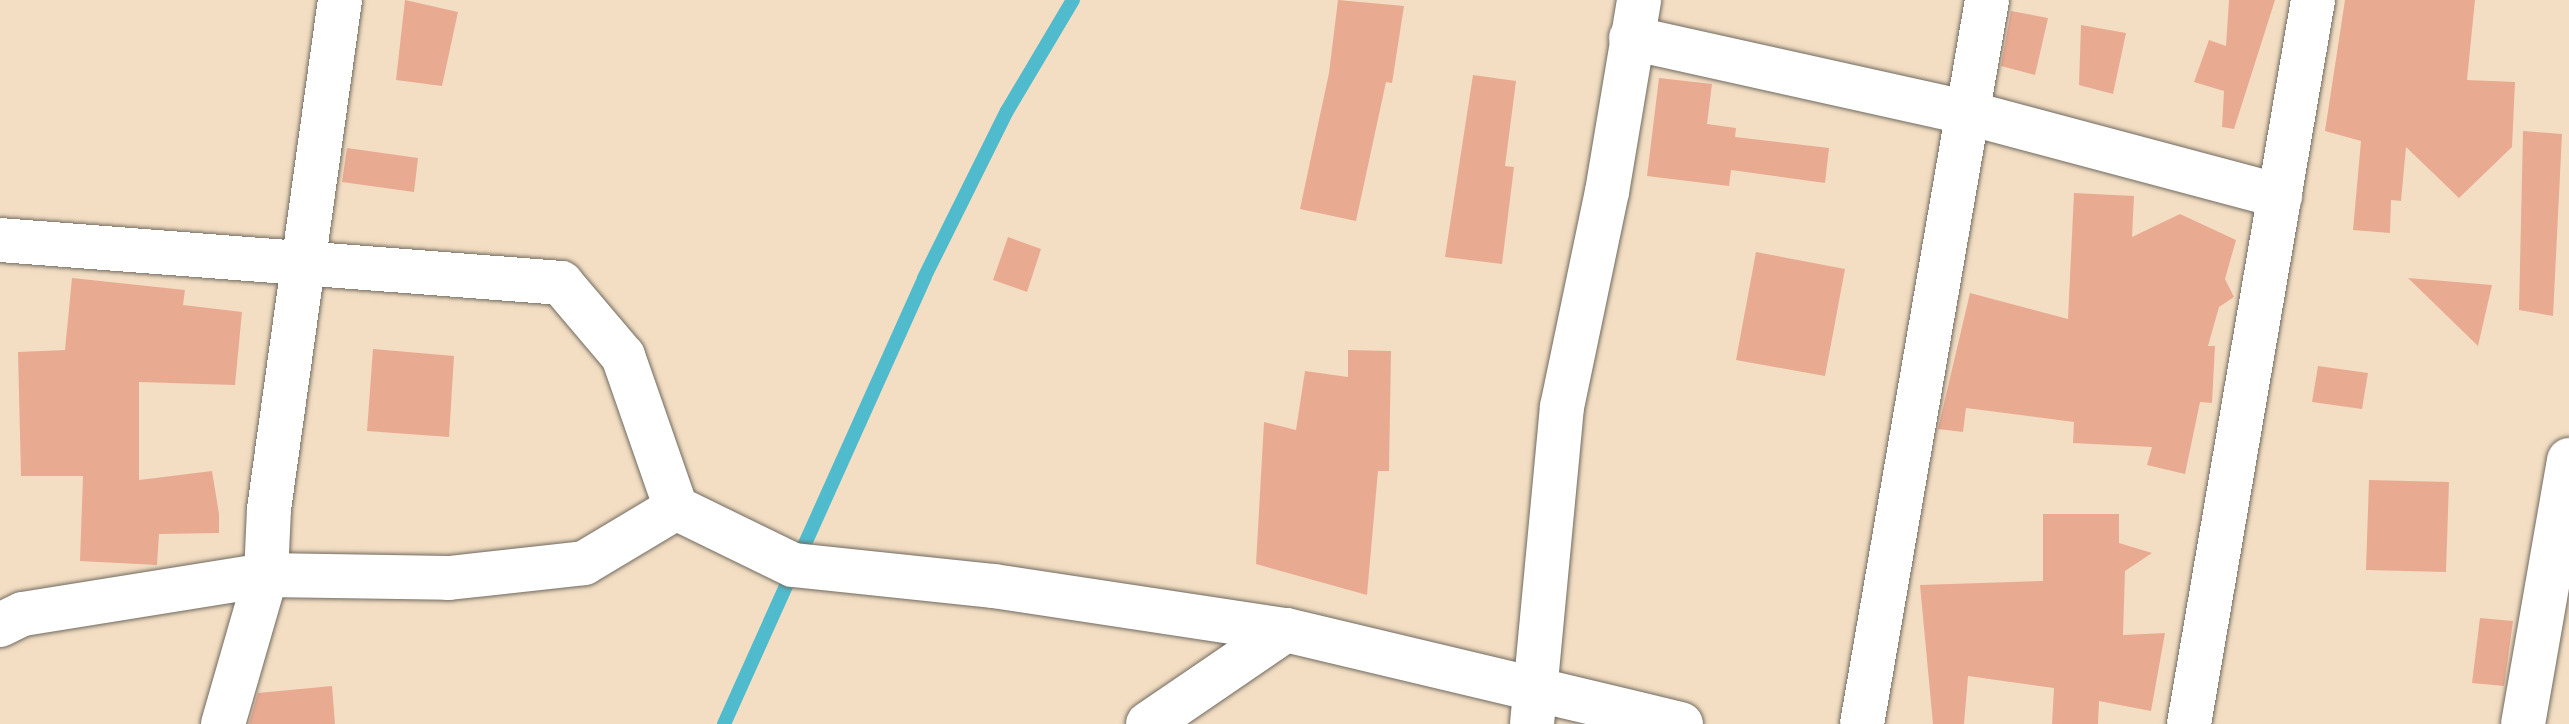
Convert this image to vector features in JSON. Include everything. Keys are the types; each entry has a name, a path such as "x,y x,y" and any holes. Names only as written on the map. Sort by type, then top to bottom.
{"main road":[{"path":"223,724 266,575 269,509 306,262 340,0"},
{"path":"1862,724 1987,0"},
{"path":"2189,724 2313,0"},
{"path":"1535,707 1562,407 1607,192 1635,19 1968,113 2280,196"},
{"path":"0,240 561,283 623,356 676,508 793,565 994,586 1286,630 1535,707 1681,724"},
{"path":"2523,724 2555,616 2569,460"},
{"path":"0,625 23,614 266,575 449,578 584,563 676,508"},
{"path":"1148,724 1286,630"}],"building":[{"path":"405,0 458,12 442,86 396,80"},
{"path":"1338,0 1404,6 1392,83 1386,82 1356,221 1300,209 1329,73"},
{"path":"2229,0 2275,0 2234,129 2222,127 2224,91 2194,82 2209,40 2226,46"},
{"path":"2345,0 2475,0 2467,80 2515,82 2512,147 2459,198 2406,147 2401,201 2391,200 2390,233 2353,230 2361,141 2325,131"},
{"path":"2011,11 2048,18 2035,75 2001,66"},
{"path":"2081,25 2126,33 2113,94 2079,85"},
{"path":"1473,75 1516,81 1505,166 1514,167 1502,264 1445,257"},
{"path":"1659,78 1712,84 1707,124 1736,128 1735,137 1829,148 1825,183 1731,170 1729,186 1647,176"},
{"path":"2523,131 2562,134 2553,316 2519,310"},
{"path":"347,148 418,158 414,192 342,182"},
{"path":"2074,193 2134,196 2132,237 2180,214 2236,240 2225,279 2234,297 2219,307 2208,346 2215,346 2212,403 2200,402 2185,474 2147,465 2152,447 2073,443 2074,422 1966,408 1963,432 1938,429 1970,293 2068,319"},
{"path":"1008,237 1041,249 1027,292 993,280"},
{"path":"1756,252 1845,269 1825,376 1736,360"},
{"path":"72,278 185,290 183,305 242,312 235,385 139,382 139,480 212,471 219,514 219,533 159,534 157,565 80,561 83,476 21,476 18,352 65,350"},
{"path":"2408,278 2492,285 2478,346"},
{"path":"373,349 454,356 449,437 367,431"},
{"path":"1348,350 1391,351 1389,471 1378,471 1367,595 1256,564 1264,422 1296,430 1305,371 1348,377"},
{"path":"2318,366 2368,373 2362,409 2312,402"},
{"path":"2369,480 2449,482 2446,572 2366,570"},
{"path":"2043,514 2119,514 2119,543 2152,553 2125,571 2123,635 2165,633 2151,711 2099,701 2098,724 2052,724 2054,688 1968,676 1964,724 1933,724 1920,585 2043,581"},
{"path":"2480,618 2513,621 2504,686 2472,683"},
{"path":"332,686 335,724 249,724 258,693"}],"waterway":[{"path":"724,724 924,278 1007,111 1073,0"}]}
